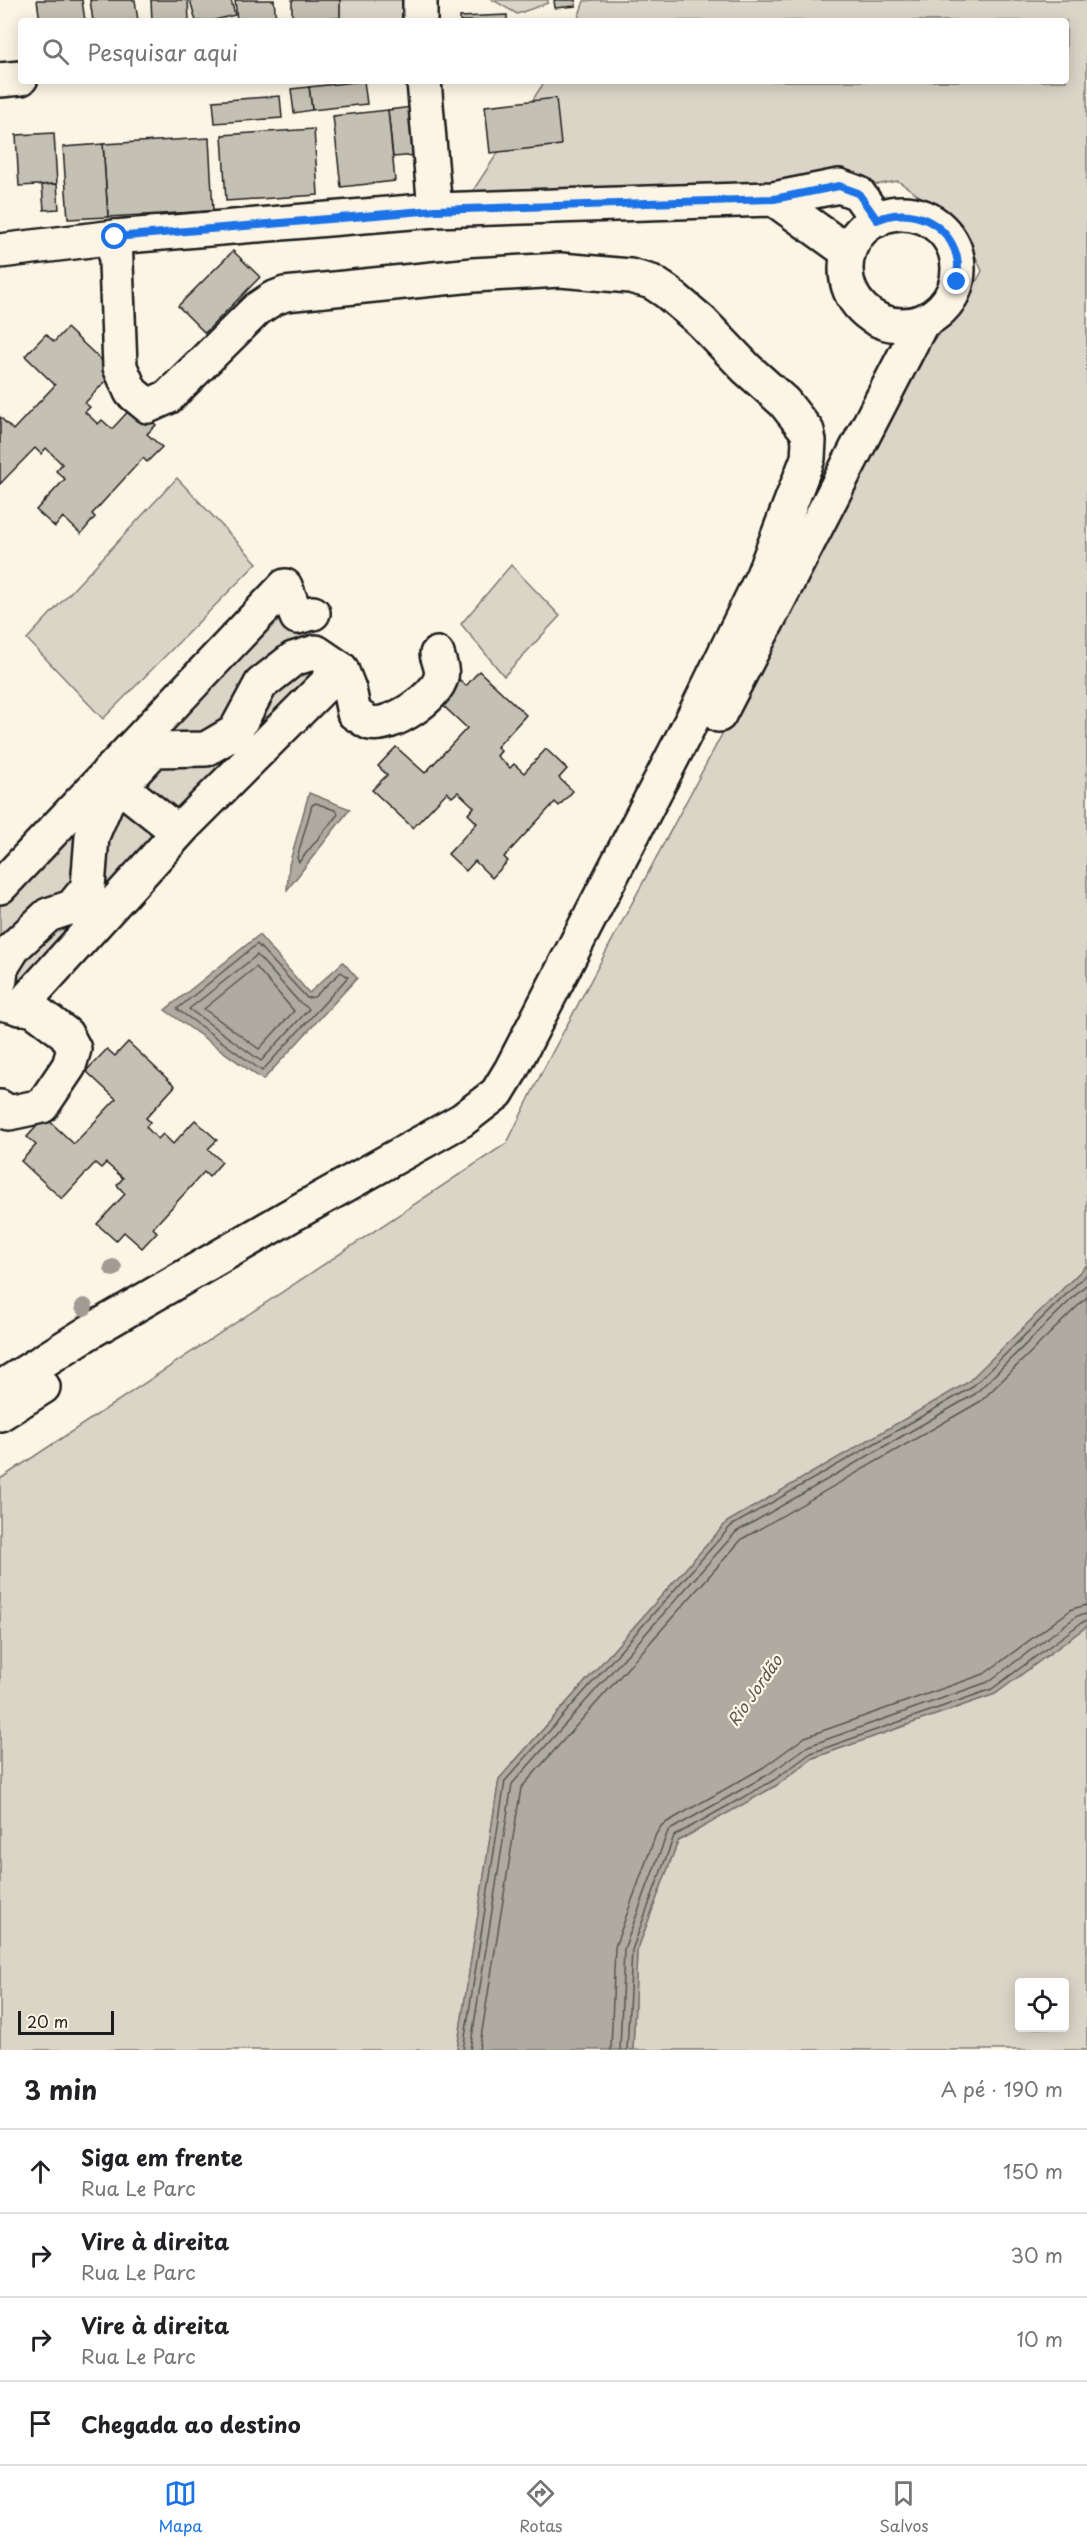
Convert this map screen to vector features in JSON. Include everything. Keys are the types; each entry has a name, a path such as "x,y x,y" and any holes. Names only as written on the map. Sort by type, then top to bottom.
{"street":[{"path":"420,0 420,18"},
{"path":"0,80 18,78"},
{"path":"424,84 435,210"},
{"path":"0,251 115,237 435,210 774,199 839,186 858,193 877,220"},
{"path":"774,199 848,252"},
{"path":"907,213 925,218 941,229 952,244 958,263 957,282 950,300 938,313 922,322 905,326 887,324 864,310 849,288 846,270 848,252 856,237 870,223 877,220 888,215 907,213"},
{"path":"0,1388 91,1331 462,1120 496,1093 511,1070 698,708 763,575 804,468 808,449 807,431 784,402 747,369 701,321 667,292 652,282 630,276 560,270 473,275 285,294 257,309 168,397 148,406 131,392 120,368 115,237"},
{"path":"0,1414 216,1276 500,1114 690,771 922,322"},
{"path":"0,886 114,779 285,586 297,617 313,613"},
{"path":"0,980 1,968 14,947 48,915 72,907 88,886 92,836 114,779 154,750 206,749 235,732 261,684 293,659 316,652 341,669 349,689 354,713 371,723 393,720 415,707 437,688 442,675 437,654"},
{"path":"9,1005 341,669"},
{"path":"114,779 178,832"},
{"path":"0,1107 9,1113 42,1106 69,1066 74,1049 66,1034 34,1010 9,1005"}],"shaded area":[{"path":"340,0 402,0 403,18 340,18"},
{"path":"493,0 548,0 548,3 517,14"},
{"path":"1087,0 1087,1265 967,1383 727,1522 499,1779 457,2050 0,2050 0,1479 507,1143 543,1070 930,344 963,307 982,271 962,226 898,181 843,190 470,195 543,84 1069,84 1069,18 578,18 584,1"},
{"path":"177,478 257,563 103,719 27,639"},
{"path":"511,565 560,616 504,676 461,624"},
{"path":"284,615 339,660 179,822 128,770"},
{"path":"107,785 163,837 0,1016 0,898"},
{"path":"1087,1626 1087,2050 633,2050 637,1951 678,1841 777,1785 813,1758 995,1694"}],"water":[{"path":"309,793 350,809 287,890 289,865"},
{"path":"259,935 309,993 343,962 357,978 263,1080 165,1010"},
{"name":"Rio Jordão","path":"1087,1265 1087,1626 995,1694 813,1758 777,1785 678,1841 637,1951 633,2050 457,2050 499,1779 727,1522 967,1383"}],"building":[{"path":"37,0 82,0 85,18 40,18"},
{"path":"90,0 135,0 138,18 93,18"},
{"path":"151,0 188,0 189,18 152,18"},
{"path":"190,0 231,0 235,15 223,18 195,18"},
{"path":"235,0 274,0 276,18 237,18"},
{"path":"292,0 340,0 340,18 292,18"},
{"path":"554,0 575,0 576,6 555,8"},
{"path":"507,15 507,18 460,17"},
{"path":"364,84 367,104 312,110 309,87"},
{"path":"309,87 312,110 294,113 291,89"},
{"path":"280,96 282,118 215,123 213,101"},
{"path":"556,98 561,145 490,153 485,106"},
{"path":"412,107 417,155 393,157 388,110"},
{"path":"388,110 395,181 341,187 333,116"},
{"path":"314,129 318,195 226,201 222,135"},
{"path":"54,133 57,184 19,186 16,135"},
{"path":"209,138 213,211 108,217 103,144"},
{"path":"103,144 108,217 68,219 63,147"},
{"path":"57,184 59,209 44,210 42,185"},
{"path":"233,251 260,277 205,333 178,306"},
{"path":"67,328 114,372 85,403 90,407 85,412 98,424 102,420 112,429 134,405 156,425 147,434 162,447 147,462 143,458 92,514 95,517 81,534 63,517 55,527 36,510 65,479 56,471 62,464 46,448 41,454 35,448 0,484 0,417 13,430 55,385 25,356 46,334 54,342"},
{"path":"479,671 526,715 497,747 501,751 497,756 510,768 514,764 524,773 546,749 567,769 559,778 573,791 559,806 555,802 504,857 508,861 492,878 475,861 466,871 448,854 477,823 468,814 474,807 458,792 452,797 447,792 413,828 372,790 387,775 378,766 396,747 425,773 467,728 437,700 458,678 466,686"},
{"path":"128,1042 175,1086 146,1118 150,1122 146,1127 158,1139 163,1134 173,1144 195,1120 217,1140 208,1149 222,1162 209,1177 204,1172 153,1228 157,1232 142,1248 124,1232 116,1241 97,1224 125,1194 117,1185 123,1178 106,1163 101,1168 95,1163 62,1199 21,1161 36,1145 27,1137 45,1117 74,1144 116,1099 86,1071 107,1049 115,1056"}],"route":[{"path":"115,237 435,210 774,199 839,186 858,193 877,220 888,215 907,213 925,218 941,229 952,244 958,263 957,282"}]}
